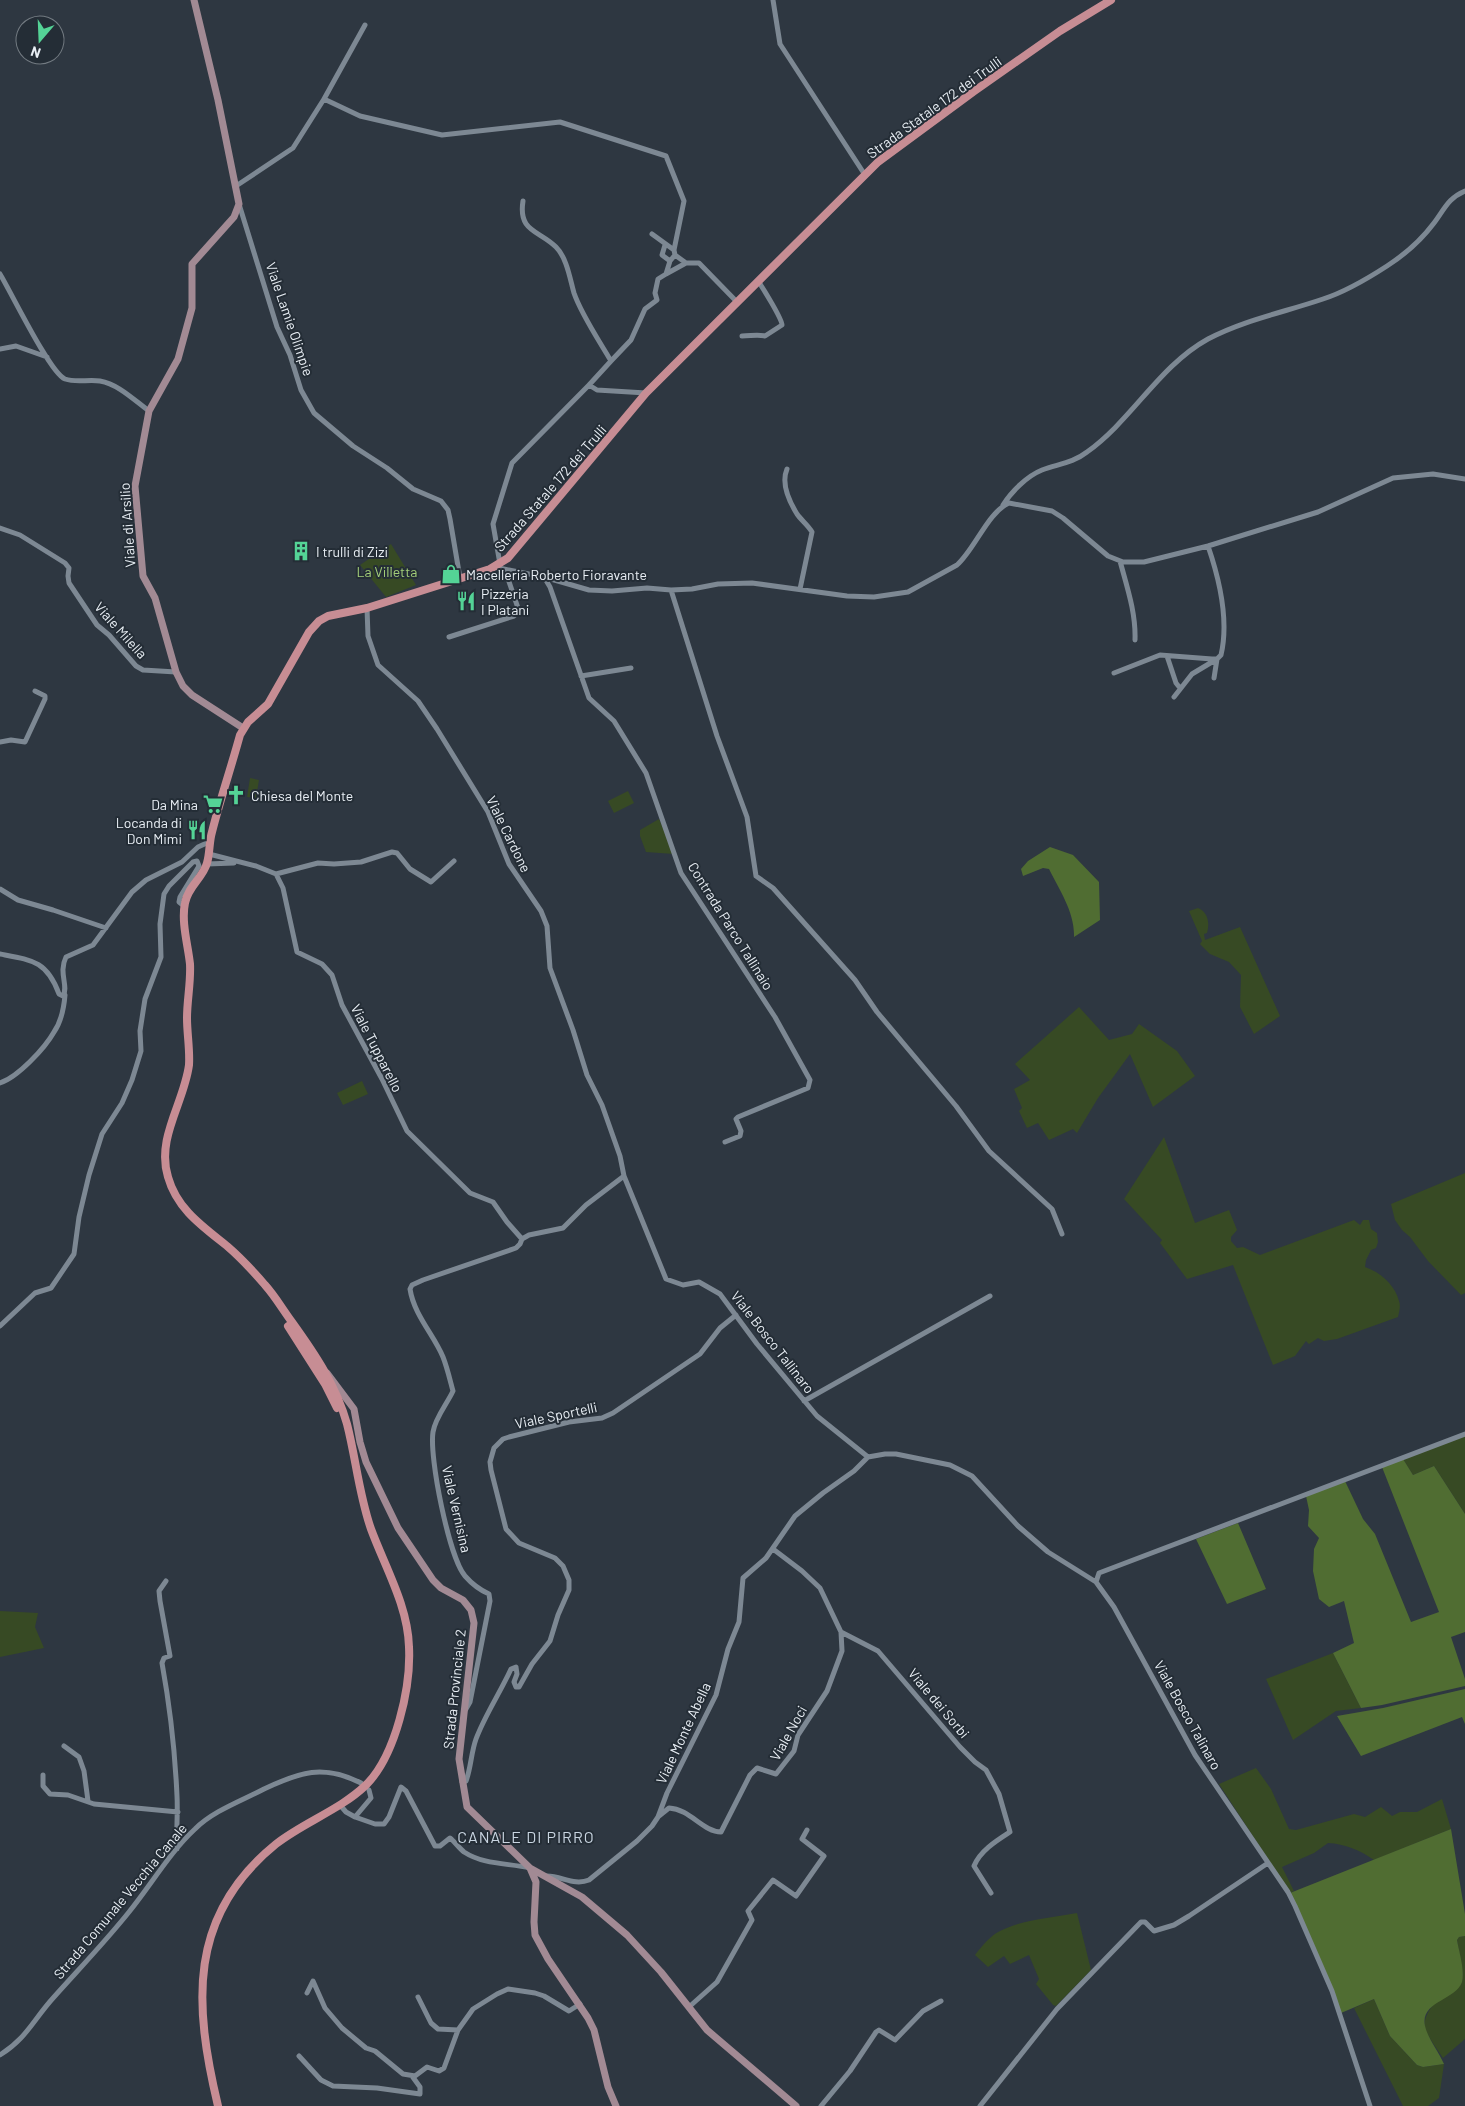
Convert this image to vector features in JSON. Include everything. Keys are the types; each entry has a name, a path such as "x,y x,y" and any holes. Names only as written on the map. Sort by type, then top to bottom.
{"main road":[{"name":"Strada Statale 172 dei Trulli","path":"218,2106 209,2068 201,2010 202,1982 206,1959 212,1934 220,1913 250,1869 265,1854 292,1832 340,1805 366,1785 387,1755 404,1695 409,1655 405,1618 363,1504 342,1408 326,1371 267,1287 244,1261 199,1225 183,1207 172,1190 166,1173 164,1155 166,1139 188,1067 187,1026 190,965 184,906 193,884 207,864 209,842 243,728 268,704 312,626 328,616 367,608 500,567 646,393 878,162 973,92 1060,32 1111,0"},
{"name":"Strada Statale 172 dei Trulli","path":"258,1277 325,1384 337,1408 342,1408"}],"street":[{"name":"Viale Lamie Olimpie","path":"194,0 239,204 277,327 290,355 301,390 314,413 353,446 387,468 413,489 441,501 448,510 450,518 460,578"},
{"path":"773,0 780,44 865,175"},
{"path":"236,186 293,148 324,99 365,25"},
{"path":"324,99 360,116 442,135 560,122 666,156 684,201 674,253 666,274"},
{"path":"500,567 589,590 612,591 647,588 671,590 692,589 718,584 752,583 847,596 874,597 908,592 957,565 1008,497 1023,483 1040,471 1076,461 1090,451 1136,406 1161,376 1208,339 1246,323 1324,299 1353,286 1387,266 1412,246 1434,223 1453,197 1465,191"},
{"path":"524,201 522,208 526,225 530,230 556,247 594,334 611,361"},
{"name":"Viale di Arsilio","path":"239,204 234,217 192,264 192,308 178,359 149,411 135,486 143,576 155,598 176,672 183,686 192,695 243,728"},
{"path":"652,234 686,263"},
{"path":"665,245 662,255 670,262"},
{"path":"449,637 514,616 517,612 518,608 500,567 493,524 512,463 631,340 645,309 657,300 655,293 658,279 686,263 699,263 737,302"},
{"path":"0,274 46,357 63,378 78,382 98,380 113,384 149,411"},
{"path":"742,336 756,334 766,336 782,326 782,318 772,307 758,281"},
{"path":"0,349 16,346 46,357"},
{"path":"589,385 597,390 646,393"},
{"path":"787,469 783,477 786,489 797,514 812,532 800,589"},
{"path":"1002,505 1014,502 1052,511 1108,556 1120,561 1144,562 1208,546 1318,512 1393,478 1427,474 1465,479"},
{"name":"Viale Milella","path":"0,528 20,535 65,563 69,568 69,583 97,625 109,635 136,666 143,670 176,672"},
{"path":"1208,546 1220,581 1222,608 1222,650 1217,659 1214,678"},
{"path":"1120,561 1136,626 1135,640"},
{"name":"Contrada Parco Tallinaio","path":"544,577 550,587 589,698 618,727 646,773 681,873 775,1017 810,1080 808,1088 738,1117 736,1119 741,1131 740,1136 725,1142"},
{"path":"671,590 717,736 747,817 756,876 773,888 855,980 876,1012 956,1106 990,1150 1052,1209 1062,1234"},
{"name":"Viale Cardone","path":"367,608 368,636 378,665 418,701 437,729 488,812 509,864 541,911 547,926 550,968 587,1075 602,1105 620,1156 624,1176"},
{"path":"1114,673 1152,658 1167,656 1217,659"},
{"path":"1167,656 1176,684 1180,688"},
{"path":"1174,697 1192,674 1217,659"},
{"path":"581,676 631,668"},
{"path":"0,742 11,740 25,742 45,699 45,696 35,691"},
{"path":"0,1083 20,1070 54,1032 64,1007 65,993 62,967 66,957 93,944 127,898 146,880 182,862 198,847 209,842"},
{"path":"209,854 276,874 318,863 345,864 361,862 392,852 397,854 410,869 431,882 454,861"},
{"path":"0,1326 34,1293 51,1288 74,1254 79,1217 89,1175 102,1134 122,1103 141,1051 140,1031 145,999 161,957 160,924 164,894 169,886 193,862 197,861 198,866 180,897 180,902 184,906"},
{"path":"207,864 240,863"},
{"name":"Viale Tupparello","path":"276,874 283,888 297,952 322,964 332,975 342,1005 382,1079 407,1132 470,1192 494,1202 506,1222 522,1239"},
{"path":"0,889 18,900 106,928"},
{"path":"0,954 35,961 49,974 59,994 63,996 65,993"},
{"path":"522,1239 529,1235 562,1228 586,1205 624,1176"},
{"name":"Viale Bosco Tallinaro","path":"624,1176 666,1279 683,1285 699,1282 720,1294 817,1416 868,1457"},
{"name":"Viale Vernisina","path":"464,1713 470,1702 490,1601 489,1594 480,1590 464,1575 453,1552 434,1469 432,1437 436,1422 453,1391 443,1356 428,1333 411,1293 412,1285 448,1271 502,1254 516,1248 522,1239"},
{"path":"804,1401 990,1296"},
{"name":"Viale Sportelli","path":"462,1782 466,1781 468,1776 471,1755 480,1730 511,1669 516,1667 517,1674 514,1685 518,1687 532,1664 550,1641 558,1615 569,1590 569,1580 563,1566 556,1558 519,1543 506,1529 491,1470 491,1454 494,1448 503,1439 509,1437 569,1422 602,1418 613,1413 700,1354 720,1328 736,1315"},
{"name":"Strada Provinciale 2","path":"326,1371 356,1413 360,1442 366,1462 398,1528 433,1580 441,1588 463,1600 471,1610 474,1623 459,1759 467,1807 530,1868"},
{"path":"342,1408 349,1403"},
{"path":"342,1408 356,1413"},
{"path":"1096,1582 1099,1573 1465,1434"},
{"name":"Viale Bosco Talinaro","path":"868,1457 896,1454 950,1465 972,1476 1018,1526 1048,1552 1096,1582 1114,1607 1195,1755 1295,1906 1332,1991 1370,2106"},
{"name":"Viale Monte Abella","path":"547,1876 556,1876 577,1882 589,1880 640,1837 658,1817 667,1794 716,1696 728,1649 739,1622 743,1578 766,1558 796,1516 823,1493 854,1471 868,1457"},
{"path":"773,1549 802,1571 820,1588 841,1632"},
{"path":"166,1581 159,1591 170,1656 164,1658 162,1663 168,1697 178,1812 177,1850"},
{"name":"Viale Noci","path":"658,1817 669,1808 677,1808 693,1816 710,1829 721,1832 750,1775 757,1768 776,1774 794,1751 798,1735 827,1691 842,1651 841,1632"},
{"name":"Viale dei Sorbi","path":"841,1632 878,1651 960,1747 986,1770 999,1794 1010,1832 976,1859 974,1866 991,1893"},
{"path":"64,1746 79,1757 84,1771 88,1801"},
{"name":"Strada Comunale Vecchia Canale","path":"0,2055 12,2048 30,2030 50,2001 128,1913 196,1828 208,1819 290,1777 322,1771 336,1773 361,1783"},
{"path":"43,1775 44,1786 50,1794 68,1795 94,1804 178,1812"},
{"path":"340,1805 346,1812 355,1817 375,1824 384,1824 389,1817 401,1787 406,1791 435,1846 440,1846 450,1838 464,1852 501,1865 530,1868 582,1897 627,1935 661,1972 707,2030 796,2106"},
{"path":"355,1817 371,1798 368,1790"},
{"path":"689,2007 717,1982 752,1920 748,1911 773,1880 796,1896 824,1856 802,1839 807,1830"},
{"path":"980,2106 1057,2009 1141,1922 1145,1922 1154,1931 1174,1924 1268,1863"},
{"path":"530,1868 536,1882 535,1935 548,1959 580,2003 594,2030 608,2087 616,2106"},
{"path":"307,1993 313,1980 325,2008 342,2028 366,2048 375,2051 403,2074 412,2076 415,2076 427,2067 439,2071 444,2068 458,2030 473,2009 508,1989 544,1996 569,2011 580,2003"},
{"path":"418,1997 431,2022 438,2029 458,2030"},
{"path":"821,2106 850,2071 876,2032 879,2030 895,2040 923,2011 941,2001"},
{"path":"299,2056 321,2080 333,2086 420,2094 420,2087 412,2076"}],"green space":[{"name":"La Villetta","path":"391,544 416,585 386,597 360,565"},
{"path":"250,778 259,780 256,798 247,797"},
{"path":"628,791 634,803 614,813 608,801"},
{"path":"659,819 674,854 646,852 640,836 640,830"},
{"path":"1050,847 1073,855 1099,882 1100,920 1074,937 1072,919 1049,869 1043,868 1023,876 1021,869 1028,861"},
{"path":"1198,908 1204,912 1208,922 1207,933 1204,934 1205,940 1240,927 1280,1016 1254,1034 1240,1007 1241,975 1229,962 1210,954 1200,944 1202,941 1189,911"},
{"path":"1079,1007 1109,1040 1132,1034 1139,1024 1177,1051 1195,1076 1153,1107 1130,1054 1098,1098 1077,1133 1073,1129 1049,1140 1038,1123 1027,1128 1019,1111 1022,1108 1014,1089 1030,1080 1015,1064"},
{"path":"362,1081 368,1094 343,1105 337,1093"},
{"path":"1164,1137 1195,1223 1229,1210 1237,1230 1231,1237 1231,1241 1237,1248 1243,1247 1260,1255 1354,1220 1360,1225 1363,1220 1369,1220 1371,1229 1377,1233 1378,1242 1376,1248 1371,1250 1365,1267 1376,1272 1394,1290 1400,1303 1398,1317 1337,1339 1324,1341 1318,1338 1309,1344 1306,1341 1295,1356 1273,1365 1233,1265 1187,1279 1160,1243 1162,1240 1124,1199"},
{"path":"1465,1173 1465,1293 1461,1295 1428,1261 1410,1237 1402,1230 1395,1220 1391,1204"},
{"path":"1465,1435 1465,1514 1434,1466 1413,1475 1403,1459"},
{"path":"1403,1459 1413,1475 1434,1466 1465,1514 1465,1632 1451,1637 1465,1679 1465,1686 1361,1708 1333,1653 1354,1643 1344,1601 1329,1607 1319,1599 1313,1571 1314,1549 1319,1538 1308,1526 1309,1510 1306,1496 1345,1481 1363,1519 1375,1534 1411,1622 1439,1612 1382,1467"},
{"path":"1238,1523 1266,1589 1227,1604 1196,1539"},
{"path":"0,1611 38,1613 35,1627 44,1648 0,1657"},
{"path":"1333,1653 1361,1708 1336,1711 1293,1740 1266,1679"},
{"path":"1465,1689 1465,1724 1462,1717 1361,1756 1337,1716 1383,1708"},
{"path":"1256,1768 1271,1789 1289,1829 1296,1830 1354,1814 1365,1817 1381,1807 1392,1816 1400,1812 1417,1812 1442,1799 1451,1829 1374,1860 1352,1848 1328,1843 1314,1853 1282,1867 1294,1891 1290,1893 1219,1784"},
{"path":"1451,1829 1465,1914 1465,1936 1459,1937 1457,1940 1463,1977 1462,1982 1453,1993 1428,2011 1425,2018 1426,2031 1444,2064 1423,2067 1417,2065 1390,2036 1374,1999 1341,2013 1290,1893"},
{"path":"1077,1913 1091,1970 1056,2006 1053,2005 1036,1984 1039,1979 1029,1955 1010,1964 1004,1956 988,1967 975,1955 993,1936 1009,1927 1028,1921"},
{"path":"1465,1936 1465,2039 1443,2058 1426,2031 1425,2023 1431,2008 1463,1976 1457,1940 1459,1937"},
{"path":"1374,1999 1390,2036 1417,2065 1423,2067 1444,2064 1439,2098 1428,2106 1403,2106 1354,2008"}],"place":[{"name":"I trulli di Zizi","path":"301,551"},
{"name":"Macelleria Roberto Fioravante","path":"451,574"},
{"name":"Pizzeria I Platani","path":"466,601"},
{"name":"Chiesa del Monte","path":"236,795"},
{"name":"Da Mina","path":"213,804"},
{"name":"Locanda di Don Mimi","path":"197,830"}],"district":[{"name":"CANALE DI PIRRO","path":"526,1836"}]}
